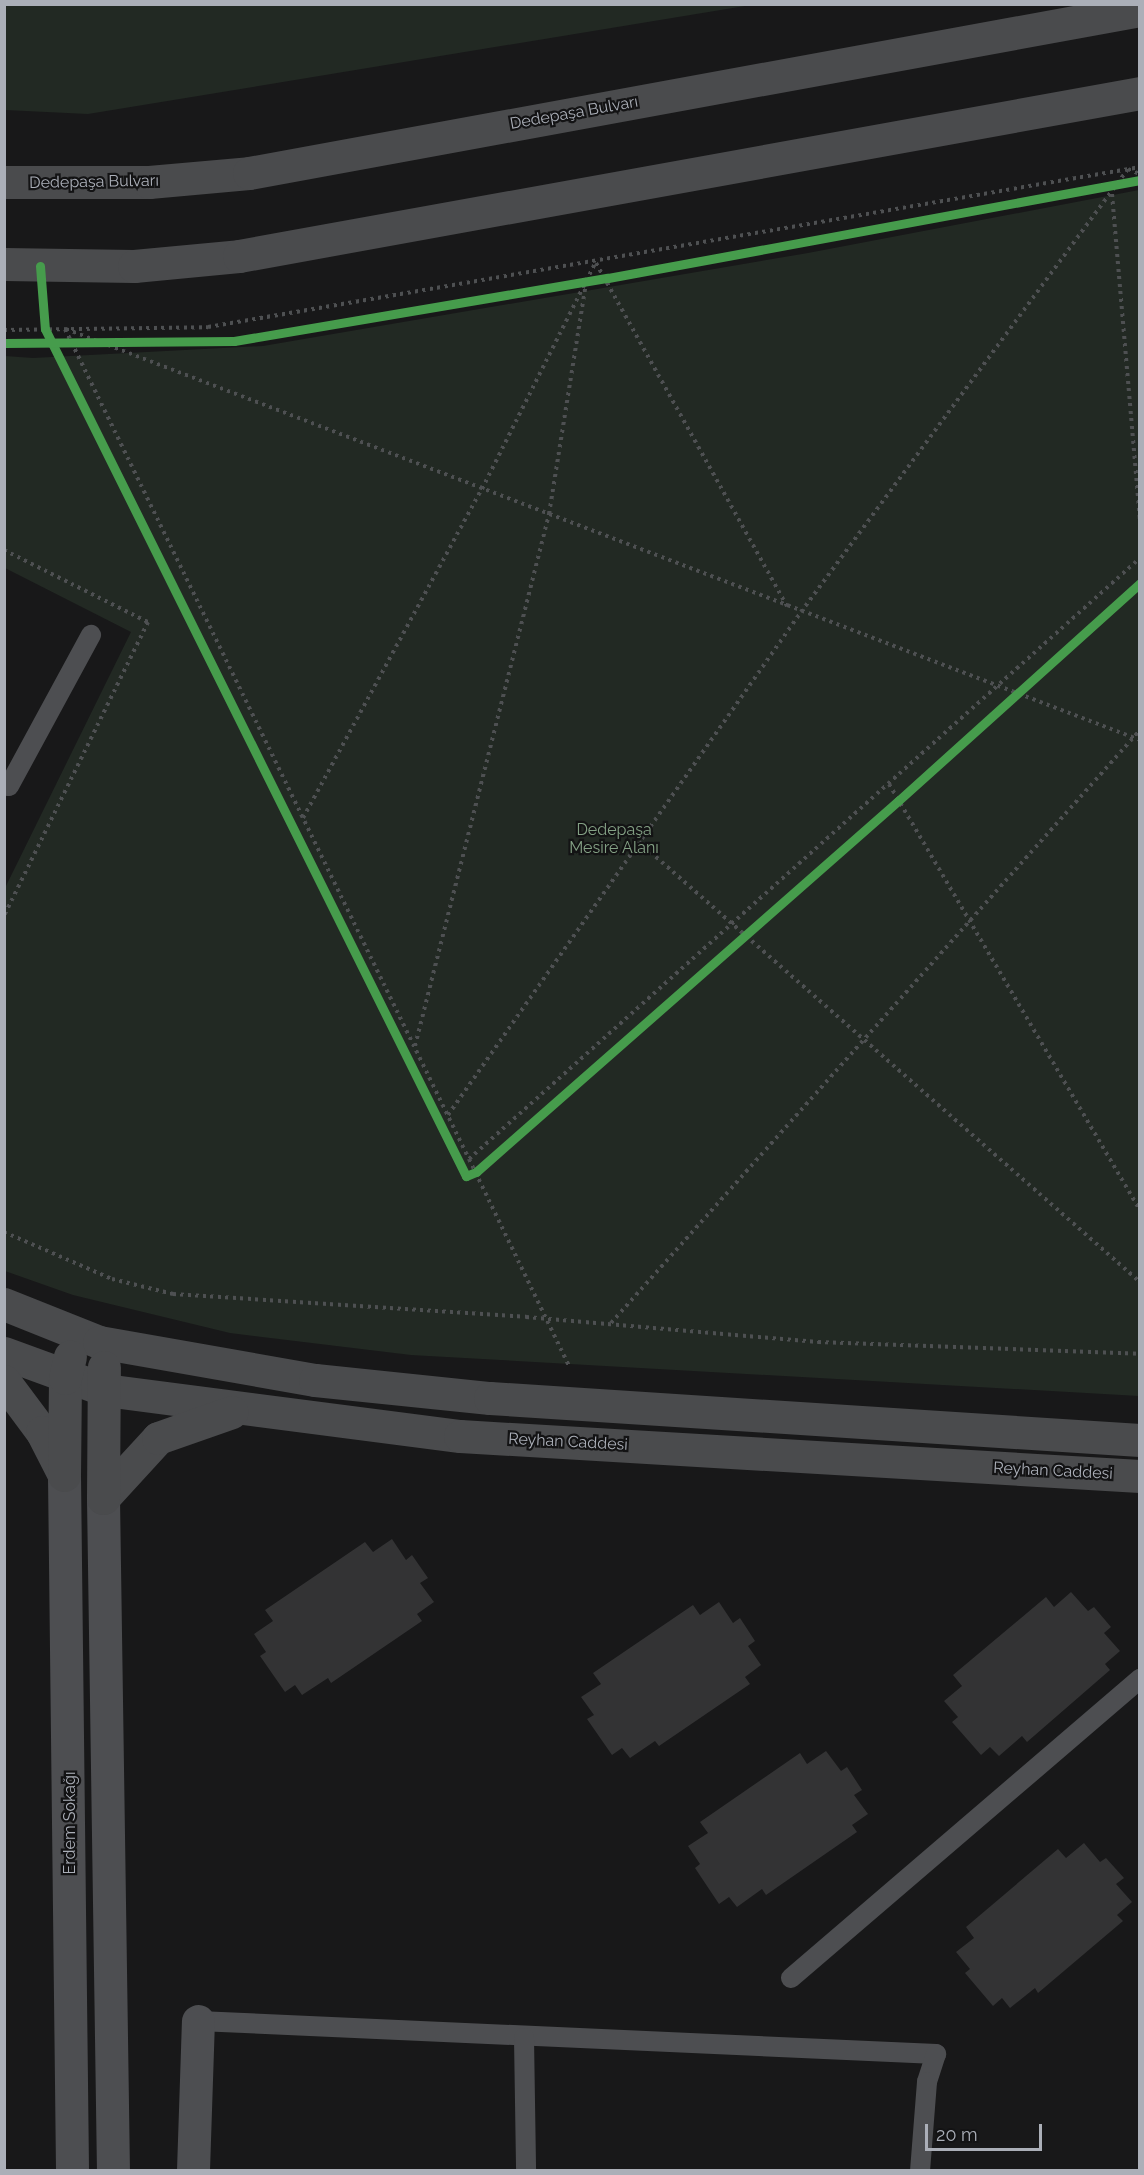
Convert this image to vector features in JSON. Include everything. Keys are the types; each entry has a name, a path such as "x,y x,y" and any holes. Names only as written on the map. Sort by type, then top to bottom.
{"main road":[{"name":"Dedepaşa Bulvarı","path":"4,182 149,182 249,172 1140,10"},
{"path":"4,264 134,266 239,256 1140,93"},
{"path":"4,1304 99,1342 315,1380 587,1404 1140,1440"},
{"path":"64,1475 65,1378 68,1360 78,1346 99,1342"},
{"path":"99,1342 105,1390 103,1498"},
{"name":"Reyhan Caddesi","path":"4,1353 65,1378 105,1390 460,1436 1140,1476"},
{"path":"4,1381 42,1432 64,1475"},
{"path":"103,1498 158,1438 243,1409"}],"street":[{"name":"Erdem Sokağı","path":"64,1475 72,2170"},
{"path":"103,1498 113,2170"},
{"path":"193,2170 198,2020"}],"lane":[{"path":"4,784 9,786 91,635"},
{"path":"791,1978 1140,1679"},
{"path":"198,2020 524,2038 936,2054 927,2082 920,2170"},
{"path":"524,2038 526,2170"}],"path":[{"path":"4,330 208,327 596,263 1140,167"},
{"path":"1128,169 1140,174"},
{"path":"1128,169 1129,183"},
{"path":"1100,187 1129,183"},
{"path":"448,1115 801,612 1112,193 1129,183"},
{"path":"1112,193 1140,522"},
{"path":"596,263 788,607"},
{"path":"303,818 482,489 596,263"},
{"path":"40,266 45,329 62,343 303,818 587,1404"},
{"path":"574,284 620,276"},
{"path":"415,1047 549,514 586,282"},
{"path":"65,329 1140,740"},
{"path":"62,343 65,329"},
{"path":"62,343 134,343"},
{"path":"469,1159 1140,558"},
{"path":"1011,701 1028,686"},
{"path":"610,1324 1140,730"},
{"path":"889,784 1140,1210"},
{"path":"890,809 910,790"},
{"path":"639,842 1140,1282"},
{"path":"736,944 753,929"},
{"path":"381,1005 466,1176 476,1172 484,1164"},
{"path":"4,1232 112,1279 173,1294 547,1318 818,1342 1140,1354"}],"green space":[{"path":"5,4 751,5 88,114 5,110"},
{"name":"Dedepaşa Mesire Alanı","path":"1139,190 1139,1396 411,1355 230,1333 73,1295 5,1271 5,888 131,632 5,568 5,356 33,358 263,346 808,253"}],"building":[{"path":"392,1539 406,1560 412,1555 428,1578 420,1583 434,1602 417,1614 422,1621 331,1683 328,1678 302,1695 295,1685 285,1692 260,1656 266,1652 254,1634 273,1621 265,1610 365,1542 373,1552"},
{"path":"1071,1592 1088,1611 1094,1607 1111,1627 1104,1633 1120,1651 1105,1664 1110,1670 1027,1742 1022,1736 999,1756 990,1747 981,1755 952,1722 958,1717 944,1701 962,1686 953,1675 1046,1597 1054,1607"},
{"path":"719,1602 733,1623 740,1618 755,1641 748,1646 761,1665 745,1677 750,1684 659,1746 655,1741 630,1758 622,1748 612,1755 587,1719 594,1715 581,1697 601,1684 593,1673 693,1605 700,1615"},
{"path":"826,1751 841,1771 847,1767 862,1790 854,1795 868,1814 852,1825 857,1832 766,1895 762,1889 737,1907 729,1897 719,1904 695,1868 700,1864 688,1846 708,1833 700,1822 800,1753 807,1764"},
{"path":"1084,1843 1100,1862 1106,1858 1124,1878 1116,1884 1132,1902 1117,1915 1123,1921 1038,1993 1035,1988 1010,2008 1002,1998 993,2006 965,1973 970,1969 956,1952 974,1938 966,1927 1058,1849 1066,1858"}],"cycle path":[{"path":"4,343 234,341 608,278 1140,180"},
{"path":"40,266 45,329 466,1176 476,1172 898,801 1140,583"}]}
